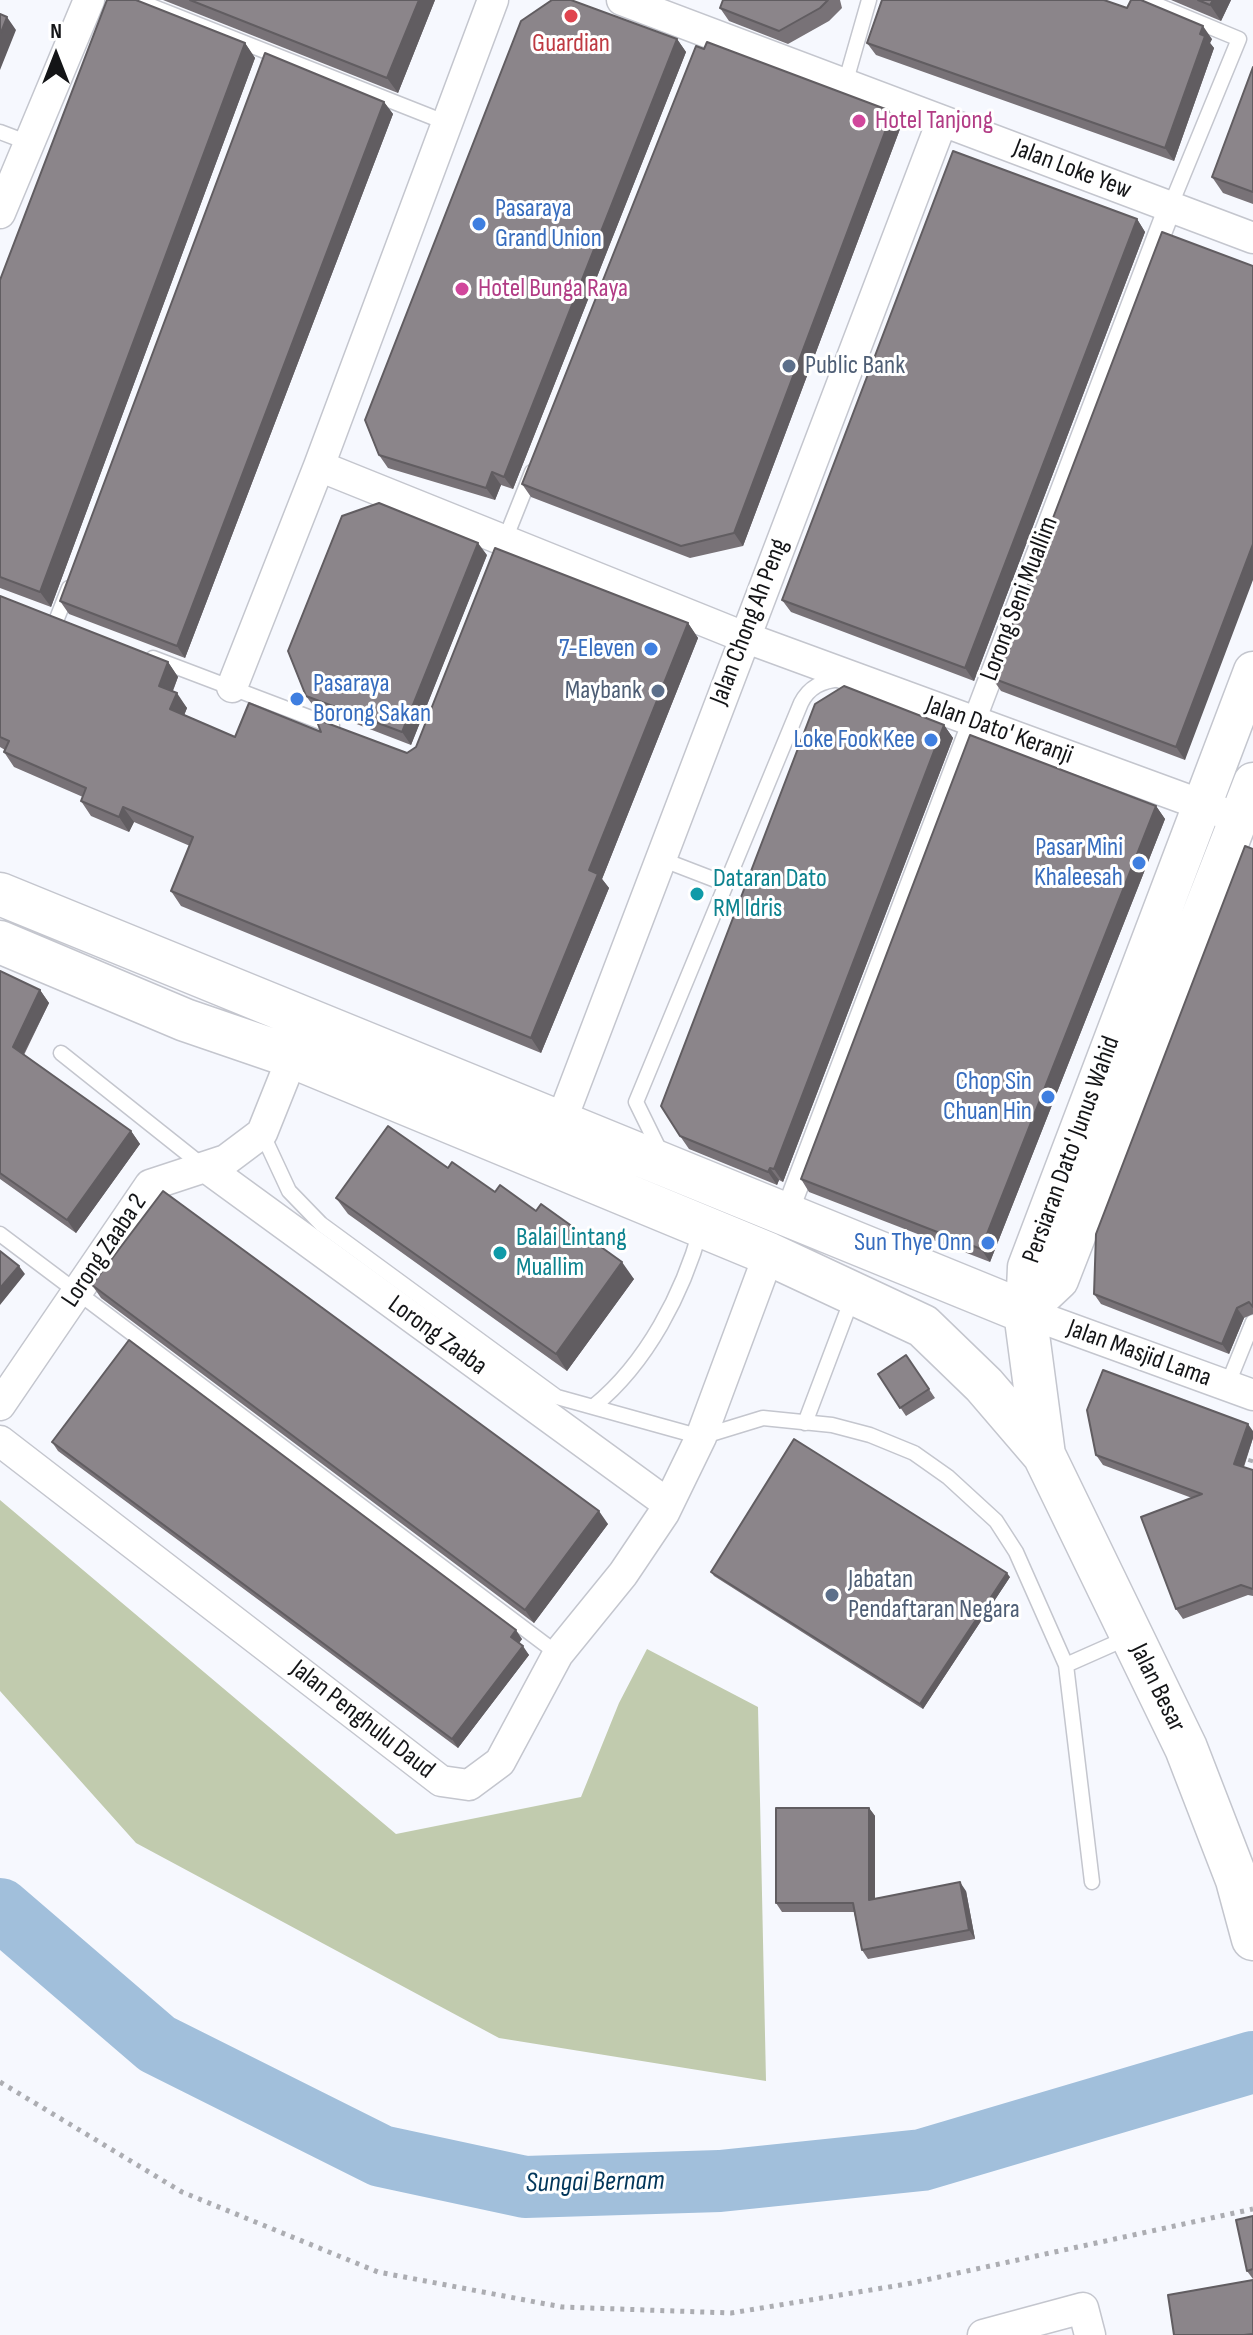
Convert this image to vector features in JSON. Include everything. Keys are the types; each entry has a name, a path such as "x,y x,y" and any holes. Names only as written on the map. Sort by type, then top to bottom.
{"main road":[{"path":"0,894 785,1217 1025,1312"},
{"path":"0,942 185,1020 293,1057 855,1291 923,1326 984,1385 1044,1455"},
{"path":"923,1326 1025,1312"},
{"path":"1025,1312 1044,1455"},
{"name":"Jalan Besar","path":"1044,1455 1186,1748 1237,1880 1252,1934"}],"street":[{"path":"0,213 89,0"},
{"path":"232,687 319,466 493,0"},
{"name":"Jalan Loke Yew","path":"622,0 702,38 845,84 1253,238"},
{"name":"Jalan Chong Ah Peng","path":"560,1124 942,121"},
{"name":"Lorong Seni Muallim","path":"785,1217 1170,207"},
{"name":"Jalan Dato' Keranji","path":"319,466 502,547 1246,821"},
{"name":"Persiaran Dato' Junus Wahid","path":"1025,1312 1027,1267 1253,671"},
{"name":"Persiaran Dato' Junus Wahid","path":"1025,1312 1059,1280 1246,821 1253,782"},
{"path":"262,1133 307,1018"},
{"name":"Lorong Zaaba 2","path":"0,1405 150,1185 207,1168 241,1151 262,1133"},
{"name":"Lorong Zaaba","path":"207,1168 668,1504"},
{"name":"Jalan Penghulu Daud","path":"0,1441 441,1781 469,1785 500,1762 558,1654 623,1574 668,1504 701,1437 769,1254"},
{"name":"Jalan Masjid Lama","path":"1025,1312 1240,1390"},
{"path":"983,2335 1083,2308 1090,2335"}],"lane":[{"path":"136,0 447,123"},
{"path":"845,84 869,0"},
{"path":"1145,0 1239,39 1170,207"},
{"path":"263,67 268,52"},
{"path":"0,132 29,143"},
{"path":"502,547 539,453"},
{"path":"56,621 73,576"},
{"path":"142,655 346,731"},
{"path":"669,1167 636,1102 807,692 826,681 852,678"},
{"path":"661,859 726,884"},
{"path":"61,1053 207,1168"},
{"path":"262,1133 289,1191 321,1224 557,1397 701,1437 763,1418 870,1435 914,1453 948,1477 996,1521 1016,1552 1066,1665 1092,1882"},
{"path":"594,1406 623,1383 678,1293 688,1274 701,1227"},
{"path":"0,1234 558,1654"},
{"path":"805,1423 855,1291"},
{"path":"1240,1390 1253,1322"},
{"path":"1066,1665 1131,1636"}],"path":[{"path":"1243,1481 1253,1453"},
{"path":"0,2082 182,2192 378,2272 562,2307 731,2313 907,2284 1253,2209"}],"green space":[{"path":"0,1500 396,1834 581,1797 619,1703 647,1649 758,1707 766,2081 499,2038 136,1843 0,1691"}],"building":[{"path":"107,0 136,0 245,43 40,592 0,577 0,280"},
{"path":"190,0 419,0 387,78"},
{"path":"552,0 571,0 677,39 504,477 492,472 486,488 379,455 365,420 521,21"},
{"path":"723,0 828,0 820,8 779,31 720,8"},
{"path":"882,0 1104,0 1127,8 1131,0 1141,0 1203,26 1200,34 1205,36 1165,148 867,43"},
{"path":"0,14 7,17 0,35"},
{"path":"707,42 888,110 891,116 734,533 681,546 522,484 696,46 704,49"},
{"path":"265,53 384,102 177,646 60,601"},
{"path":"1253,67 1253,192 1212,177"},
{"path":"953,151 1137,219 965,668 782,600"},
{"path":"1162,232 1253,266 1253,544 1176,747 992,678"},
{"path":"379,503 478,543 402,732 306,696 288,651 342,516"},
{"path":"495,548 688,623 589,870 598,874 531,1038 171,891 193,837 123,807 119,817 81,801 86,788 4,752 9,741 0,737 0,596 168,662 159,686 177,693 170,709 235,737 249,703 321,732 316,719 407,753 416,747"},
{"path":"844,686 944,725 774,1169 770,1168 768,1172 680,1136 661,1106 815,704"},
{"path":"970,735 1156,806 981,1249 801,1179"},
{"path":"1245,846 1253,849 1253,1307 1249,1302 1237,1308 1222,1344 1094,1294 1096,1234"},
{"path":"0,971 40,990 13,1047 131,1131 67,1220 0,1173"},
{"name":"Balai Lintang Muallim","path":"388,1126 448,1168 452,1162 495,1192 500,1185 536,1211 541,1204 622,1262 556,1354 336,1198"},
{"path":"163,1191 599,1511 525,1610 92,1285"},
{"path":"0,1251 19,1266 0,1288"},
{"path":"129,1340 516,1630 511,1637 523,1646 452,1739 52,1442"},
{"path":"906,1355 929,1389 900,1408 878,1374"},
{"path":"1103,1370 1248,1424 1234,1464 1253,1470 1253,1589 1241,1585 1176,1609 1141,1517 1202,1494 1096,1455 1087,1410"},
{"path":"794,1439 1007,1573 920,1704 711,1572"},
{"path":"776,1808 869,1808 869,1900 960,1882 969,1930 862,1950 853,1903 776,1903"},
{"path":"1253,2216 1253,2269 1247,2271 1236,2220"},
{"path":"1253,2280 1253,2334 1174,2335 1168,2295"}],"waterway":[{"name":"Sungai Bernam","path":"0,1909 157,2044 381,2156 525,2187 720,2181 922,2160 1253,2062"}],"place":[{"name":"Guardian","path":"571,16"},
{"name":"Hotel Tanjong","path":"859,121"},
{"name":"Pasaraya Grand Union","path":"479,224"},
{"name":"Hotel Bunga Raya","path":"462,289"},
{"name":"Public Bank","path":"789,366"},
{"name":"7-Eleven","path":"651,649"},
{"name":"Maybank","path":"658,691"},
{"name":"Pasaraya Borong Sakan","path":"297,699"},
{"name":"Loke Fook Kee","path":"931,740"},
{"name":"Pasar Mini Khaleesah","path":"1139,863"},
{"name":"Dataran Dato RM Idris","path":"697,894"},
{"name":"Chop Sin Chuan Hin","path":"1048,1097"},
{"name":"Sun Thye Onn","path":"988,1243"},
{"name":"Balai Lintang Muallim","path":"500,1253"},
{"name":"Jabatan Pendaftaran Negara","path":"832,1595"}]}
